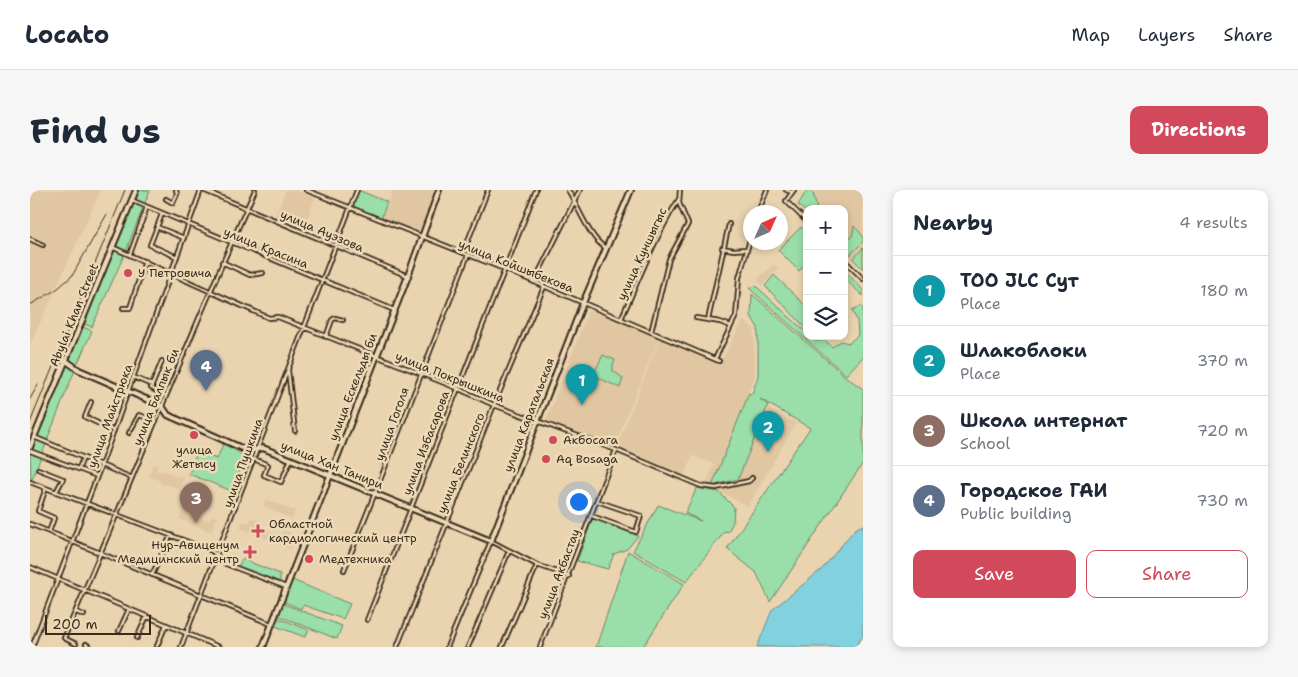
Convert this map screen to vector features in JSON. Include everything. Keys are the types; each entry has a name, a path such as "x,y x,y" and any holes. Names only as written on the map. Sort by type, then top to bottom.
{"street":[{"name":"Abylai Khan Street","path":"30,449 136,190"},
{"path":"166,199 172,202 178,194 176,190"},
{"name":"улица Ауэзова","path":"202,190 408,276"},
{"name":"улица Майстрюка","path":"32,647 101,466 202,190"},
{"name":"улица Балпык би","path":"76,644 64,638 254,190"},
{"name":"улица Койшыбекова","path":"306,190 504,269 720,361"},
{"name":"улица Пушкина","path":"181,647 357,190"},
{"name":"улица Ескельды би","path":"263,647 375,356 408,276 439,190"},
{"path":"463,253 488,190"},
{"name":"улица Избасарова","path":"367,620 536,190"},
{"path":"568,190 592,233 600,245 606,248"},
{"path":"534,282 580,190"},
{"name":"улица Каратальская","path":"447,647 491,541 583,304 631,190"},
{"path":"651,332 669,259 688,224 680,203 680,190"},
{"path":"761,205 767,190"},
{"path":"786,190 793,191 786,202 803,218"},
{"name":"улица Куншыгыс","path":"621,320 652,248 667,218 680,198"},
{"name":"улица Красина","path":"132,200 394,310"},
{"path":"130,254 147,207"},
{"path":"162,214 150,245 177,257"},
{"path":"708,320 722,248 729,224"},
{"path":"157,227 184,238"},
{"path":"30,239 43,245"},
{"name":"улица Покрышкина","path":"112,247 269,318 278,317 458,388 494,405 616,450 701,486 716,488 749,481 752,478"},
{"path":"722,248 743,249"},
{"path":"716,359 736,316 739,278 746,250"},
{"name":"улица Гоголя","path":"344,570 376,494 420,374 468,255"},
{"path":"123,308 130,308 145,261"},
{"path":"222,262 250,276 262,273"},
{"path":"848,264 863,279"},
{"name":"улица Белинского","path":"397,647 494,405 544,287"},
{"path":"326,337 332,320 336,318 342,320"},
{"path":"696,318 732,327"},
{"name":"улица Хан Танири","path":"66,360 79,370 162,406 168,415 248,451 263,448 491,541 537,565 569,576"},
{"path":"162,361 151,388 166,396"},
{"name":"улица Пушкина","path":"288,369 295,431"},
{"path":"133,377 152,385"},
{"path":"91,402 85,417 114,431"},
{"path":"129,433 139,415 156,421"},
{"path":"34,437 132,478"},
{"path":"30,449 77,470 80,468 97,476"},
{"name":"улица Акбастау","path":"540,647 569,576 616,450"},
{"path":"80,468 83,458"},
{"path":"253,459 268,465 264,475 281,482 291,459"},
{"path":"38,468 63,479 56,492"},
{"path":"30,482 212,550 226,564 286,587"},
{"path":"46,488 38,511 54,518 49,532"},
{"path":"591,516 636,532 641,516 597,501"},
{"path":"30,524 272,624"},
{"path":"152,575 172,535"},
{"path":"468,647 509,551"},
{"path":"502,647 537,565"},
{"path":"30,572 31,568 219,647"},
{"path":"119,631 129,609"},
{"path":"75,611 84,615"},
{"path":"137,638 147,616"},
{"path":"157,646 166,625"},
{"path":"86,644 90,647 92,643"}],"shaded area":[{"path":"30,190 101,190 30,345"},
{"path":"286,190 295,190 315,198 304,228 275,216"},
{"path":"393,190 435,190 419,234 382,219"},
{"path":"809,190 863,190 863,269 848,254 848,205 803,205 803,209 798,205"},
{"path":"774,264 779,269 762,285 757,280"},
{"path":"590,306 660,336 613,449 545,424"},
{"path":"743,320 754,329 755,376 747,397 796,423 748,506 706,485 714,464 693,456 683,478 616,448 660,338 720,363"},
{"path":"153,464 158,466 157,470 162,472 163,470 178,477 179,475 184,477 179,489 166,484 165,486 160,484 160,481 148,476"},
{"path":"266,499 295,511 292,519 263,506"},
{"path":"186,504 191,506 189,513 197,516 200,510 205,512 202,519 209,521 212,515 217,517 211,532 179,519"},
{"name":"Областной кардиологический центр","path":"251,517 259,520 257,526 280,536 283,530 291,533 289,539 294,541 291,549 240,528 243,521 249,523"}],"green space":[{"path":"138,190 150,190 126,251 115,245"},
{"path":"358,190 387,202 381,219 352,208"},
{"path":"807,190 813,193 816,205 803,205 803,209 798,205"},
{"path":"854,226 863,236 863,242 850,255 848,253 848,239 852,236"},
{"path":"801,227 803,229 803,267 799,271 778,250 788,250 788,240"},
{"path":"113,248 125,253 92,327 82,323"},
{"path":"863,248 863,269 853,259"},
{"path":"848,274 863,290 863,296 848,282"},
{"path":"774,275 803,303 803,325 765,286"},
{"path":"756,286 803,329 803,336 749,288"},
{"path":"752,294 846,377 863,389 863,463 770,602 756,572 727,549 810,428 760,399 768,405 738,479 712,486 749,393 752,394 758,376 758,328 751,316"},
{"path":"861,306 863,308 863,357 846,375 807,340 825,340 832,347 841,341 849,343 858,335 857,321 852,310"},
{"path":"81,326 92,331 76,367 67,359"},
{"path":"603,355 615,360 613,371 623,378 620,388 593,375"},
{"path":"66,363 75,370 47,440 37,436"},
{"path":"35,438 46,444 31,482 30,451"},
{"path":"223,444 246,456 232,491 189,474 197,452 217,459"},
{"path":"697,488 719,492 734,507 733,522 728,532 725,531 686,582 633,551 658,505 701,521 685,513"},
{"path":"593,518 638,536 627,549 614,554 608,569 577,561"},
{"path":"628,551 684,584 643,647 596,647"},
{"path":"242,559 280,574 280,583 238,567"},
{"path":"290,579 350,604 343,619 303,605 301,609 282,601"},
{"path":"281,603 342,626 337,639 277,615"},
{"path":"278,618 309,630 305,637 275,626"}],"water":[{"path":"863,525 863,636 855,647 757,647 772,610 822,569 855,529"}],"railway":[{"path":"30,423 125,190"},
{"path":"30,305 57,289 72,276 107,214"},
{"path":"30,399 38,385"}],"place":[{"name":"У Петровича","path":"128,273"},
{"name":"Городское ГАИ","path":"206,391"},
{"name":"ТОО JLC Сут","path":"582,405"},
{"name":"улица Жетысу","path":"194,435"},
{"name":"Акбосага","path":"553,440"},
{"name":"Шлакоблоки","path":"768,452"},
{"name":"Aq Bosaga","path":"546,459"},
{"name":"Школа интернат","path":"196,523"},
{"name":"Областной кардиологический центр","path":"258,531"},
{"name":"Нур-Авиценум Медицинский центр","path":"250,552"},
{"name":"Медтехника","path":"309,559"}]}
